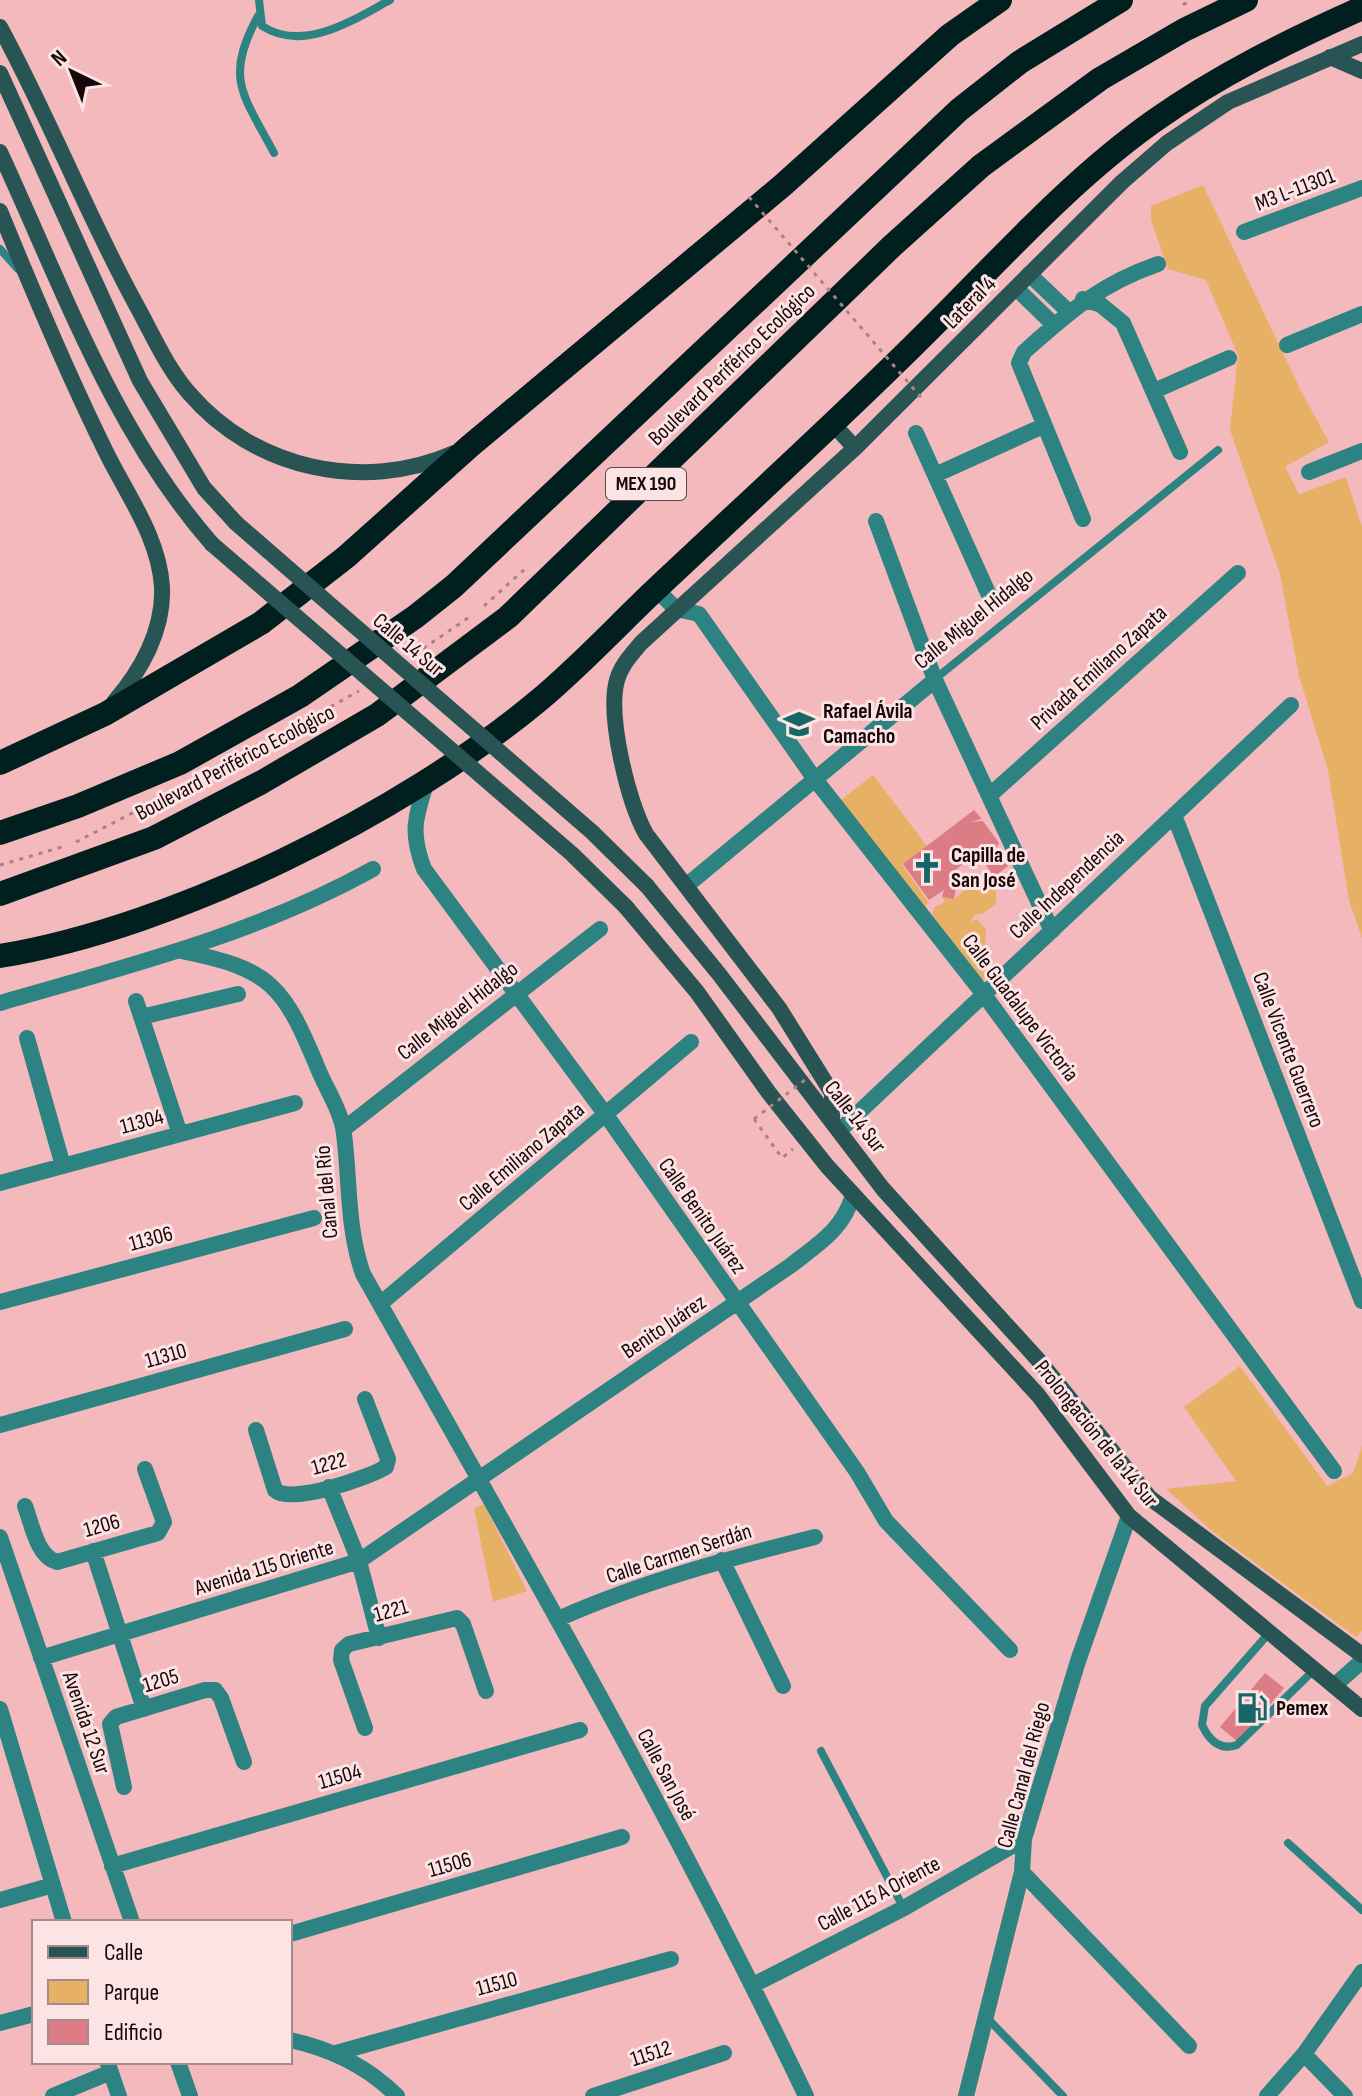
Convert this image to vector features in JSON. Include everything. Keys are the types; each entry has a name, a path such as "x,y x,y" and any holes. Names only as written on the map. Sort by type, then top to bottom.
{"highway":[{"path":"0,763 105,714 261,623 346,557 470,446 783,185 950,35 1000,0"},
{"name":"Boulevard Periférico Ecológico","path":"0,833 78,806 180,763 300,696 415,617 466,575 959,110 1020,62 1121,0"},
{"name":"Boulevard Periférico Ecológico","path":"0,894 154,838 262,782 377,715 508,617 892,246 981,166 1100,79 1184,30 1246,0"},
{"path":"0,956 115,927 219,890 427,781 538,701 834,425 1091,171 1154,121 1277,46 1362,8"}],"main road":[{"path":"0,27 125,285 176,376 224,427 270,454 335,471 374,472 431,463 470,446"},
{"name":"Lateral 4","path":"836,1127 832,1093 779,1008 646,834 628,794 615,691 622,668 641,643 855,448 1122,182 1197,121 1228,102 1362,44"},
{"path":"1330,57 1362,71"},
{"name":"Calle 14 Sur","path":"0,73 140,381 204,488 236,523 335,613 592,832 636,875 686,932 883,1189"},
{"path":"0,152 112,399 180,508 212,544 572,854 626,907 690,982 769,1093 853,1195"},
{"path":"0,211 106,452 141,519 160,570 160,611 154,636 134,679 105,714"},
{"path":"834,425 855,448"},
{"name":"Prolongación de la 14 Sur","path":"883,1189 1041,1363 1150,1498 1362,1658"},
{"name":"Prolongación de la 14 Sur","path":"853,1195 1038,1395 1129,1516 1362,1709"}],"street":[{"name":"M3 L-11301","path":"1244,232 1362,188"},
{"path":"1083,519 1019,363 1024,352 1083,299 1119,278 1158,264"},
{"path":"1029,274 1069,312"},
{"path":"1016,288 1054,325"},
{"path":"1083,299 1101,305 1123,323 1180,452"},
{"path":"1287,345 1362,314"},
{"path":"1154,391 1229,358"},
{"path":"935,475 1043,426"},
{"path":"916,433 989,595"},
{"path":"1309,472 1362,451"},
{"path":"876,521 935,680 1052,931"},
{"name":"Privada Emiliano Zapata","path":"989,796 1238,573"},
{"name":"Calle Guadalupe Victoria","path":"656,589 676,609 699,614 814,778 982,992 1334,1471"},
{"name":"Calle Miguel Hidalgo","path":"686,886 935,680"},
{"name":"Calle Independencia","path":"836,1127 1052,931 1291,705"},
{"name":"Calle Benito Juárez","path":"427,781 415,821 414,843 424,869 606,1115 857,1472 886,1521 1010,1650"},
{"name":"Calle Vicente Guerrero","path":"1174,815 1362,1301"},
{"path":"0,1003 181,951 306,906 373,869"},
{"name":"Calle Miguel Hidalgo","path":"344,1129 600,929"},
{"name":"Canal del Río","path":"181,951 245,966 276,989 297,1018 344,1129 355,1252 380,1304 481,1478"},
{"path":"180,1134 138,1009 238,994"},
{"path":"27,1038 63,1166"},
{"name":"Calle Emiliano Zapata","path":"380,1304 691,1042"},
{"name":"11304","path":"0,1183 295,1103"},
{"name":"Benito Juárez","path":"481,1478 736,1304 837,1229 847,1215 853,1195"},
{"name":"11306","path":"0,1302 314,1218"},
{"name":"11310","path":"0,1425 345,1329"},
{"name":"1222","path":"256,1430 275,1490 281,1496 289,1497 329,1487 386,1467 388,1459 365,1399"},
{"name":"1206","path":"25,1506 48,1560 57,1562 158,1533 164,1522 145,1469"},
{"name":"Avenida 115 Oriente","path":"41,1658 359,1561 481,1478"},
{"name":"Calle San José","path":"481,1478 753,1985 806,2096"},
{"path":"329,1487 359,1561 379,1638"},
{"name":"Calle Canal del Riego","path":"966,2096 1022,1872 1024,1839 1078,1661 1129,1516"},
{"name":"Avenida 12 Sur","path":"0,1537 7,1576 41,1658 131,1920"},
{"name":"Calle Carmen Serdán","path":"558,1619 635,1588 722,1560 815,1537"},
{"path":"93,1551 144,1709"},
{"path":"722,1560 783,1686"},
{"name":"1221","path":"365,1728 341,1660 342,1650 349,1644 457,1618 463,1624 486,1691"},
{"path":"1335,1685 1362,1658"},
{"name":"1205","path":"124,1787 110,1724 116,1717 205,1690 215,1690 244,1762"},
{"path":"0,1709 63,1920"},
{"name":"11504","path":"112,1866 580,1730"},
{"name":"11506","path":"292,1933 622,1837"},
{"name":"Calle 115 A Oriente","path":"753,1985 904,1908 1024,1839"},
{"path":"1022,1872 1189,2046"},
{"path":"0,1900 53,1885"},
{"name":"11510","path":"336,2053 671,1959"},
{"path":"1267,2096 1304,2054 1362,1972"},
{"path":"0,2023 32,2015"},
{"path":"292,2041 336,2053 367,2068 397,2096"},
{"name":"11512","path":"593,2096 724,2053"},
{"path":"1304,2054 1345,2096"},
{"path":"179,2064 190,2096"},
{"path":"53,2096 110,2067 119,2096"}],"lane":[{"path":"259,0 258,16 240,56 237,72 243,95 274,153"},
{"path":"258,16 262,26 270,31 313,35 335,29 390,0"},
{"path":"0,249 29,280"},
{"name":"Calle Miguel Hidalgo","path":"935,680 1218,450"},
{"path":"1271,1631 1205,1706 1202,1725 1216,1745 1228,1748 1237,1745 1315,1669"},
{"path":"821,1751 904,1908"},
{"path":"1288,1843 1362,1910"},
{"path":"986,2018 1063,2096"}],"path":[{"path":"749,197 925,402"},
{"path":"782,1158 754,1119 810,1076"}],"green space":[{"path":"1203,185 1301,391 1329,442 1285,467 1299,494 1346,477 1362,527 1362,938 1349,901 1328,770 1299,676 1280,574 1230,430 1238,355 1206,280 1168,269 1151,220 1151,206"},
{"path":"873,775 927,846 902,865 929,903 925,906 931,914 928,919 837,803"},
{"path":"987,876 996,885 996,904 982,914 975,914 971,922 977,919 986,929 985,953 990,969 981,984 930,919 935,907 945,902 942,897 954,899 967,888 965,882 969,877"},
{"path":"1240,1366 1327,1486 1353,1473 1362,1446 1362,1631 1356,1637 1212,1531 1166,1489 1236,1481 1184,1407"},
{"path":"484,1504 527,1591 493,1602 474,1509"}],"building":[{"path":"974,810 982,819 970,822 983,821 999,843 995,850 1008,866 994,877 978,853 951,873 957,880 948,886 956,888 954,899 942,897 944,890 929,900 903,864"},
{"name":"Pemex","path":"1265,1673 1284,1688 1238,1742 1220,1727"}],"place":[{"name":"Rafael Ávila Camacho","path":"799,724"},
{"name":"Capilla de San José","path":"927,868"},
{"name":"Pemex","path":"1252,1708"}]}
